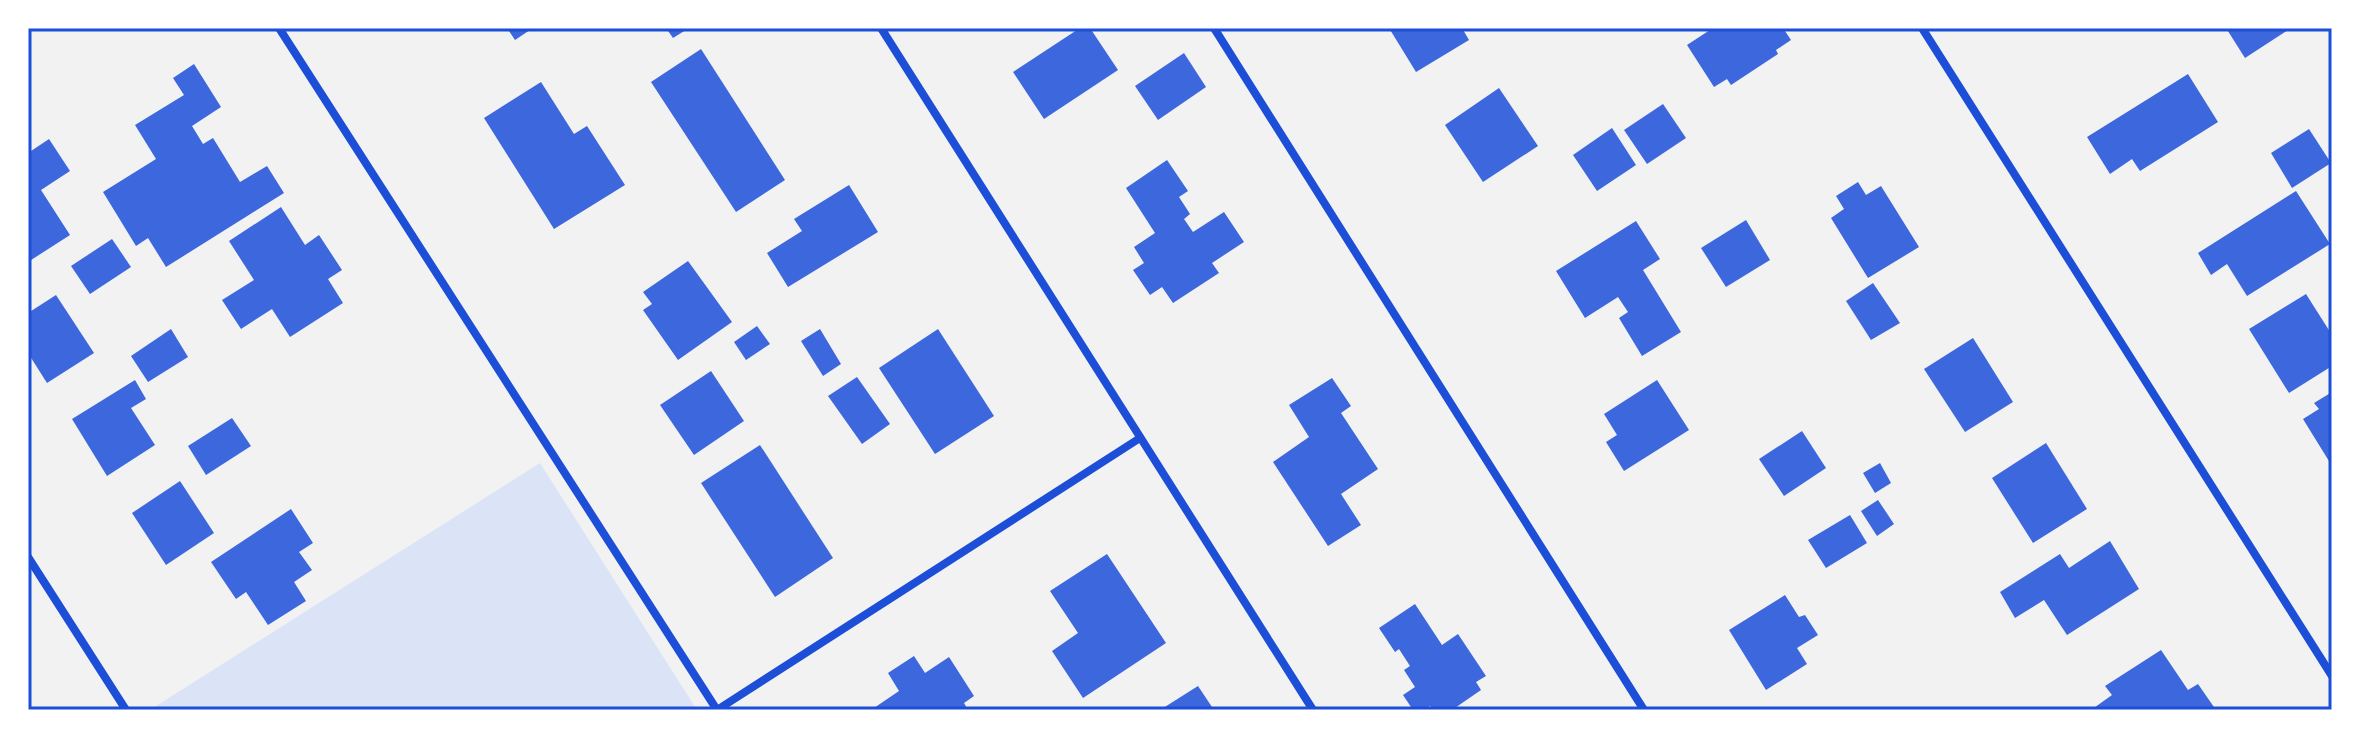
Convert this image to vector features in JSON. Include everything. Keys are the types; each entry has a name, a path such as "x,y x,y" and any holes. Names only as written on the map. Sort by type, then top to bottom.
{"street":[{"path":"279,28 717,710 1140,438"},
{"path":"881,28 1313,710"},
{"path":"1214,28 1644,710"},
{"path":"1922,28 2332,676"},
{"path":"28,557 126,710"}],"shaded area":[{"path":"540,463 697,710 158,710 156,706"}],"building":[{"path":"507,28 533,28 515,40"},
{"path":"666,28 689,28 673,38"},
{"path":"1080,28 1090,28 1118,70 1044,119 1013,72"},
{"path":"1389,28 1462,28 1469,40 1416,72"},
{"path":"1713,28 1783,28 1791,40 1776,50 1778,54 1731,85 1727,79 1714,87 1687,45"},
{"path":"2226,28 2291,28 2245,58"},
{"path":"701,49 785,180 736,212 651,82"},
{"path":"1184,53 1206,87 1158,120 1135,86"},
{"path":"194,64 221,107 192,126 203,144 213,138 240,182 267,166 284,193 166,267 148,238 136,246 103,192 156,159 135,125 184,95 173,78"},
{"path":"2188,74 2218,122 2140,171 2132,159 2110,174 2087,137"},
{"path":"541,82 574,134 587,126 625,185 554,229 484,118"},
{"path":"1499,88 1538,146 1483,182 1445,125"},
{"path":"1663,104 1686,138 1647,164 1624,130"},
{"path":"1612,128 1636,165 1597,191 1573,155"},
{"path":"2309,129 2331,163 2292,188 2271,153"},
{"path":"49,139 70,171 41,190 70,235 28,262 28,153"},
{"path":"1167,160 1188,191 1179,197 1190,214 1184,219 1193,232 1224,212 1244,242 1212,263 1219,273 1173,303 1162,287 1150,295 1133,270 1144,263 1134,247 1155,233 1126,188"},
{"path":"1858,182 1866,195 1881,186 1919,247 1868,278 1831,218 1844,209 1836,196"},
{"path":"849,185 878,232 788,287 767,253 802,231 794,219"},
{"path":"2296,191 2330,244 2247,296 2227,264 2211,275 2198,253"},
{"path":"281,207 305,245 319,235 342,270 328,279 343,303 290,337 272,309 241,329 222,300 254,280 229,241"},
{"path":"1746,220 1770,260 1726,287 1701,248"},
{"path":"1636,221 1660,259 1643,270 1681,332 1642,356 1619,318 1628,312 1618,297 1585,318 1556,271"},
{"path":"112,239 131,267 90,294 71,266"},
{"path":"688,261 732,322 678,360 643,310 652,304 643,292"},
{"path":"1873,283 1900,323 1871,340 1846,301"},
{"path":"2306,294 2332,335 2332,366 2289,393 2249,329"},
{"path":"56,295 94,353 47,383 28,353 28,313"},
{"path":"757,326 770,344 746,360 734,342"},
{"path":"171,329 188,357 148,382 131,356"},
{"path":"820,329 841,364 823,376 801,341"},
{"path":"938,329 994,416 935,454 879,368"},
{"path":"1973,338 2013,402 1965,432 1924,369"},
{"path":"711,371 744,421 694,455 660,405"},
{"path":"857,377 890,424 862,444 828,396"},
{"path":"1332,378 1351,406 1341,413 1378,469 1341,494 1361,525 1328,546 1273,462 1309,437 1289,405"},
{"path":"135,380 146,399 131,408 155,445 107,476 72,419"},
{"path":"1657,380 1689,430 1624,471 1606,442 1617,435 1604,414"},
{"path":"2332,392 2332,466 2303,419 2319,409 2314,403"},
{"path":"232,418 251,446 206,475 188,446"},
{"path":"1802,431 1826,468 1784,496 1759,459"},
{"path":"2046,443 2087,509 2033,543 1992,478"},
{"path":"760,445 833,558 775,597 701,483"},
{"path":"1880,463 1891,483 1875,493 1863,473"},
{"path":"180,481 214,533 166,565 132,513"},
{"path":"1878,500 1894,524 1877,536 1861,511"},
{"path":"291,509 313,543 299,552 312,570 294,582 306,601 268,625 246,592 236,599 211,562"},
{"path":"1850,515 1867,543 1826,568 1808,540"},
{"path":"2110,541 2139,589 2067,635 2044,600 2015,618 2000,592 2060,554 2069,568"},
{"path":"1107,554 1166,643 1083,698 1052,651 1078,633 1050,591"},
{"path":"1785,595 1799,617 1805,615 1818,635 1797,648 1807,664 1766,690 1729,630"},
{"path":"1415,604 1442,645 1458,634 1486,676 1476,682 1481,690 1452,710 1433,710 1430,706 1424,710 1413,710 1403,695 1415,687 1404,670 1410,666 1399,649 1395,652 1379,628"},
{"path":"2161,650 2188,690 2198,684 2216,710 2091,710 2112,695 2105,686"},
{"path":"914,656 925,673 949,657 974,696 964,703 968,710 871,710 899,691 888,673"},
{"path":"1198,686 1214,710 1160,710"}]}
